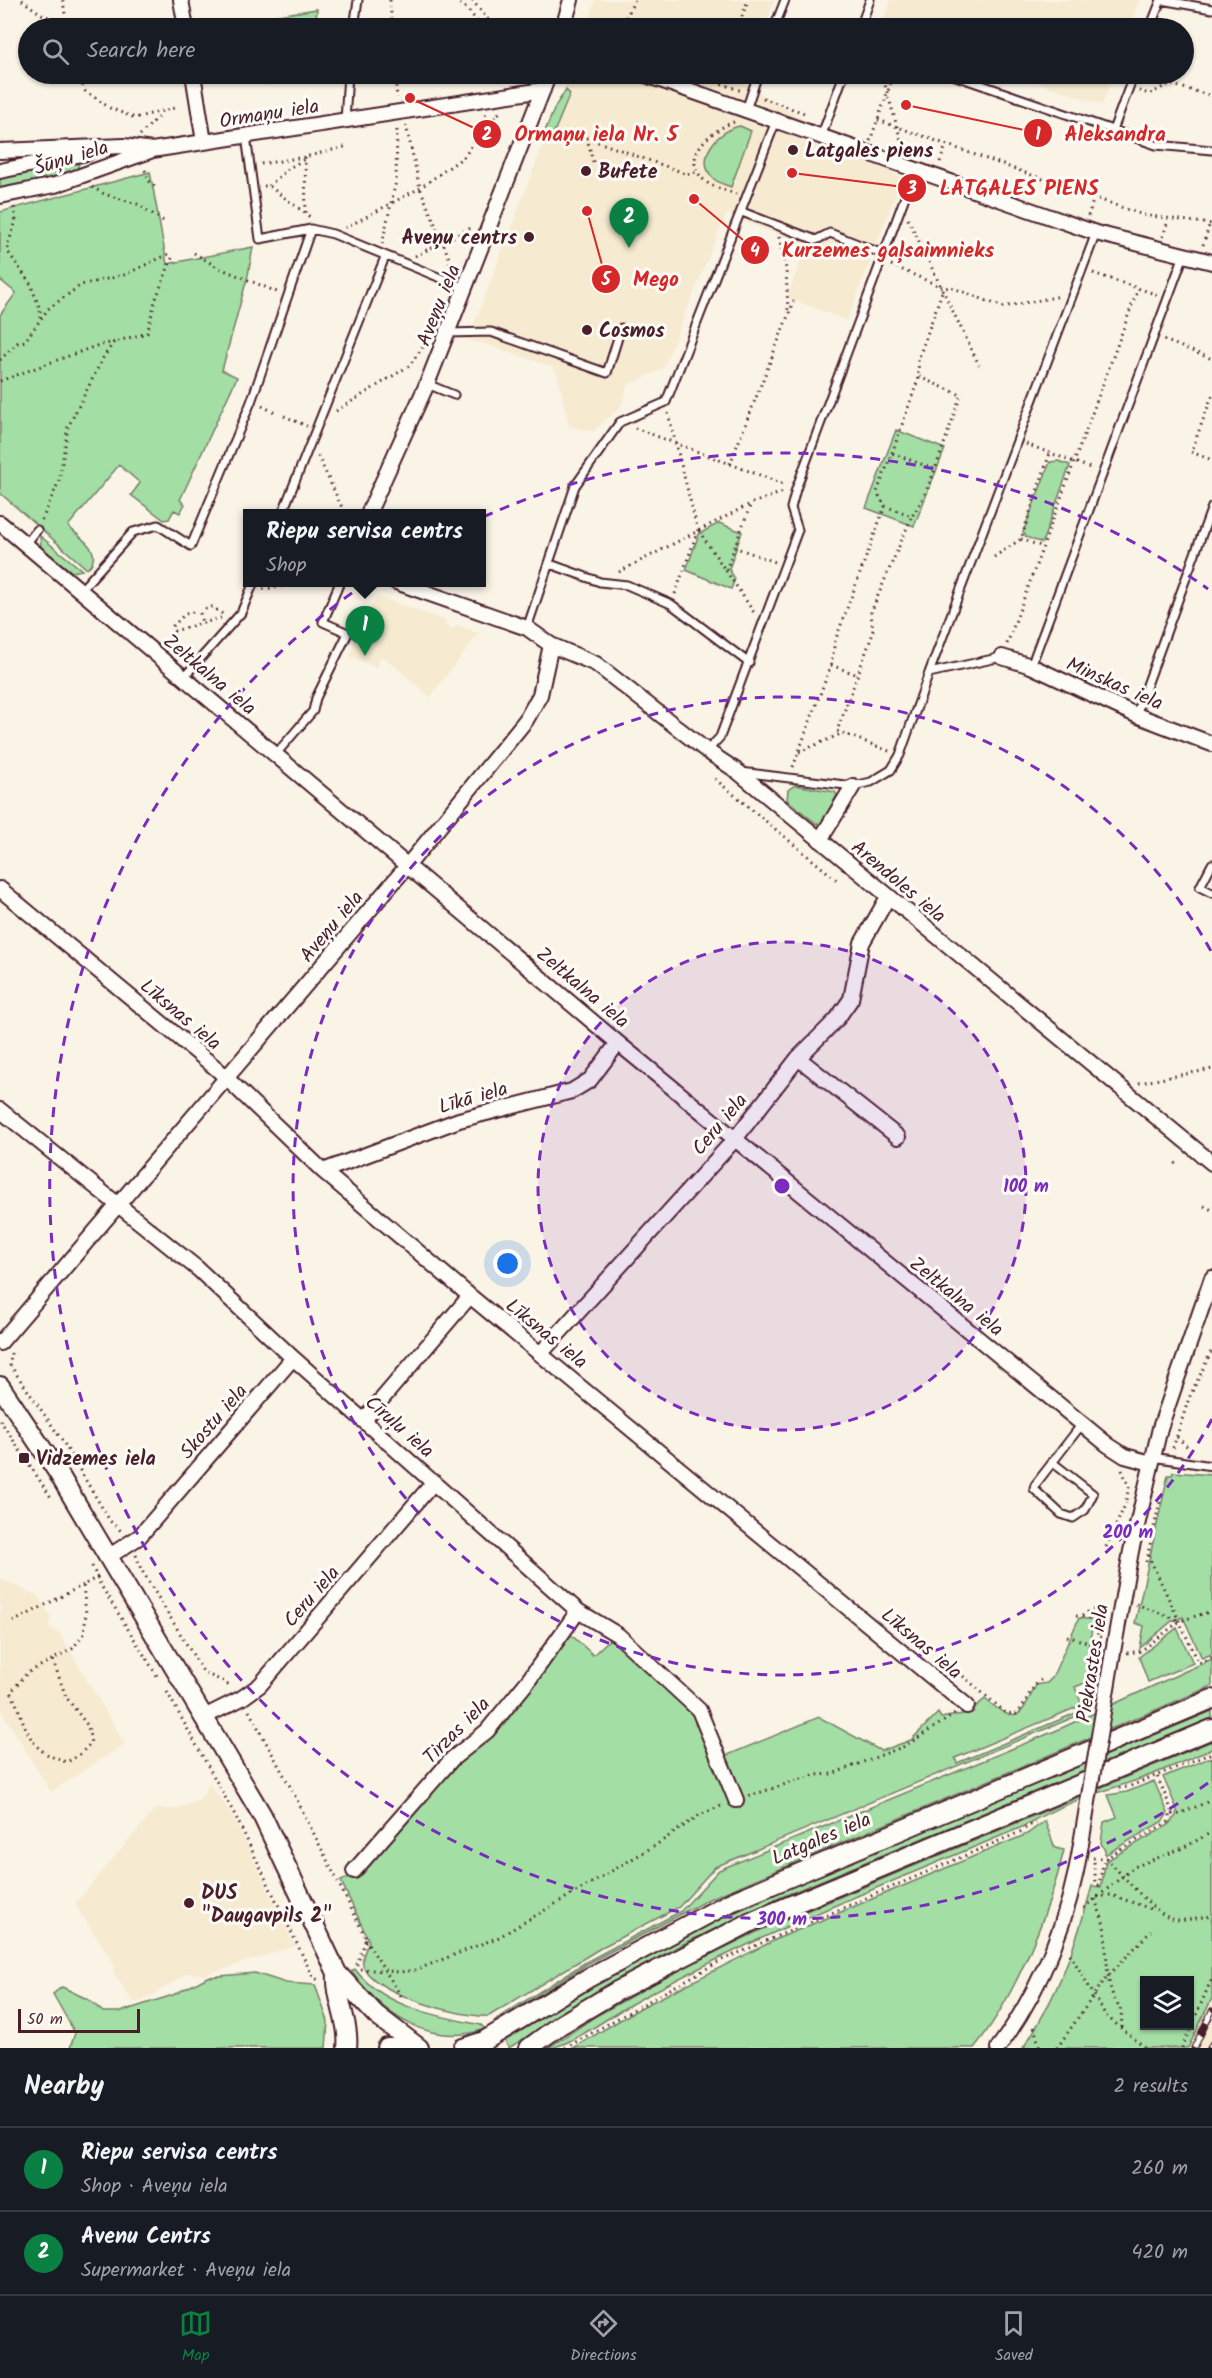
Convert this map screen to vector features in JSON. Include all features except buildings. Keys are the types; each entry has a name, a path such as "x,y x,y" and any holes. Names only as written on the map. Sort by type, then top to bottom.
{"street":[{"path":"181,0 184,18"},
{"path":"566,18 571,0"},
{"path":"195,84 204,142"},
{"name":"Aveņu iela","path":"370,509 427,384 545,84"},
{"path":"672,84 1096,232 1206,260"},
{"name":"Ormaņu iela","path":"0,151 127,146 152,150 543,90"},
{"name":"Šūņu iela","path":"0,171 127,146"},
{"name":"Šūņu iela","path":"0,196 56,185 152,150"},
{"name":"Zeltkalna iela","path":"0,523 618,1042 1082,1424 1125,1456 1152,1460"},
{"path":"410,587 527,628 551,645"},
{"name":"Aveņu iela","path":"6,1346 118,1206 408,865 526,720 540,696 551,645"},
{"name":"Arendoles iela","path":"551,645 596,664 707,751 737,771 1212,1163"},
{"name":"Minskas iela","path":"1002,657 1031,666 1136,715 1212,744"},
{"path":"820,840 853,786"},
{"name":"Līksnas iela","path":"0,889 227,1078 323,1171 470,1296 967,1706"},
{"name":"Ceru iela","path":"541,1353 735,1139 798,1058 837,1019 851,999 862,943 888,897"},
{"name":"Līkā iela","path":"323,1171 459,1120 572,1091 590,1080 618,1042"},
{"path":"798,1058 898,1137"},
{"name":"Cīruļu iela","path":"0,1110 198,1269 293,1358 578,1611 618,1635 699,1710 736,1800"},
{"name":"Piekrastes iela","path":"998,2048 1027,2003 1049,1957 1072,1890 1131,1551 1152,1460 1212,1278"},
{"path":"364,1420 470,1296"},
{"name":"Skostu iela","path":"112,1562 130,1543 139,1538 293,1358"},
{"path":"0,1386 57,1471 202,1718 262,1815 337,1973 376,2015 418,2048"},
{"name":"Ceru iela","path":"202,1718 242,1698 260,1685 434,1482"},
{"name":"Tirzas iela","path":"354,1871 452,1759 487,1731 528,1681 578,1611"},
{"name":"Latgales iela","path":"463,2048 484,2041 588,1977 731,1902 1212,1699"},
{"path":"529,2048 560,2025 617,1991 753,1921 1212,1729"},
{"path":"337,1973 336,1989 344,2015 347,2048"},
{"path":"387,2048 418,2048"}],"lane":[{"path":"355,18 358,0"},
{"path":"778,18 785,0"},
{"path":"864,18 870,0"},
{"path":"1154,18 1161,0 1212,9"},
{"path":"345,121 347,84"},
{"path":"746,110 755,84"},
{"path":"820,136 840,84"},
{"path":"979,84 1156,145 1212,150"},
{"path":"1113,130 1130,84"},
{"path":"527,628 575,486 620,422 666,402 776,121"},
{"path":"246,136 260,239 311,229 333,234 382,256 466,288"},
{"path":"707,751 720,737 798,530 791,508 796,489 915,170"},
{"path":"742,212 816,240 830,233 882,258"},
{"path":"80,591 133,531 158,525 191,546 251,402 311,229"},
{"path":"737,771 790,776 853,786 871,782 891,770 900,755 1016,440 1096,232"},
{"path":"1031,666 1185,254"},
{"path":"284,509 321,422 382,256"},
{"path":"447,333 491,332 607,373 621,328"},
{"path":"427,384 454,395"},
{"path":"1136,715 1212,507"},
{"path":"25,544 37,530"},
{"path":"550,564 600,582 627,585 671,604 749,663"},
{"path":"184,677 241,613 252,587"},
{"path":"276,754 313,711 316,698 348,633 323,622 338,587"},
{"path":"929,673 1002,657"},
{"path":"1212,864 1200,887 1212,893"},
{"path":"1052,1462 1093,1494 1085,1510 1073,1518 1061,1515 1034,1489 1052,1462 1082,1424"},
{"path":"1152,1460 1170,1459 1212,1466"}],"path":[{"path":"22,0 49,18"},
{"path":"63,0 66,18"},
{"path":"390,0 391,18"},
{"path":"454,0 475,18"},
{"path":"472,0 487,18"},
{"path":"625,18 635,0"},
{"path":"741,18 748,0"},
{"path":"82,84 85,91 110,108 135,118 162,113 178,107"},
{"path":"397,84 401,112 420,188 448,255 452,278"},
{"path":"885,84 906,155"},
{"path":"870,142 891,84"},
{"path":"1129,87 1150,94 1170,84 1212,96"},
{"path":"477,137 488,128 515,95"},
{"path":"333,234 420,188 465,156 477,137 491,98"},
{"path":"726,190 707,183 696,172 696,152 703,141 721,127 735,122 746,110"},
{"path":"382,256 396,181 401,112"},
{"path":"127,146 162,113"},
{"path":"878,120 1143,214 1211,224 1206,260"},
{"path":"593,162 587,138 687,174 696,172"},
{"path":"938,167 946,144"},
{"path":"250,166 305,158 348,146"},
{"path":"253,189 269,186 289,168 305,158"},
{"path":"305,158 306,215 311,229"},
{"path":"145,170 149,181 158,189"},
{"path":"90,186 104,194 137,204 165,222"},
{"path":"269,186 313,220 311,229"},
{"path":"1087,220 1094,198"},
{"path":"901,206 944,288 979,365"},
{"path":"14,207 16,221 8,244 9,252 30,283 40,309 40,319"},
{"path":"401,263 494,218"},
{"path":"776,225 786,269 789,312"},
{"path":"0,360 17,343 25,341 48,309 81,285 124,275 171,253"},
{"path":"194,253 217,267 288,296"},
{"path":"0,381 96,346 147,333 155,301 172,258"},
{"path":"882,258 944,288 951,287 1003,307 1072,293"},
{"path":"1081,269 1168,298"},
{"path":"912,516 885,506 877,492 919,377 918,360 944,288"},
{"path":"1002,657 1138,289"},
{"path":"730,464 795,298"},
{"path":"1154,336 1212,359"},
{"path":"37,530 59,481 68,427 103,358 114,342"},
{"path":"321,422 409,366 421,353 426,343"},
{"path":"900,755 837,731 873,633 871,612 912,516 918,508 961,395 919,377"},
{"path":"1212,396 1191,452 1212,460"},
{"path":"666,402 698,531 763,626"},
{"path":"284,416 317,430"},
{"path":"620,422 796,489"},
{"path":"1016,440 1103,472"},
{"path":"312,443 343,509"},
{"path":"892,453 934,469"},
{"path":"994,557 1021,539 1050,453"},
{"path":"600,582 750,504 774,493 796,489"},
{"path":"726,570 750,504"},
{"path":"790,776 831,665 835,641 885,506"},
{"path":"671,604 698,531"},
{"path":"1021,539 1043,547"},
{"path":"734,547 785,566"},
{"path":"248,596 268,587"},
{"path":"193,612 184,614 173,626 174,631 226,617 212,607 205,609"},
{"path":"200,613 202,623"},
{"path":"831,665 858,675"},
{"path":"799,752 842,733"},
{"path":"715,779 838,881"},
{"path":"1124,1090 1135,1083 1164,1076 1212,1069"},
{"path":"1204,1206 1212,1210"},
{"path":"6,1346 10,1365 62,1440 110,1521 130,1543 141,1569 204,1673 225,1682 242,1698 292,1790 365,1939 403,1999"},
{"path":"1170,1459 1189,1398 1212,1350"},
{"path":"0,1420 54,1502"},
{"path":"1115,1464 1126,1478 1129,1488 1122,1525"},
{"path":"1145,1564 1162,1491"},
{"path":"1106,1547 1126,1503"},
{"path":"1148,1553 1199,1663 1212,1657"},
{"path":"88,1558 97,1578 159,1679"},
{"path":"13,1622 97,1578 112,1562"},
{"path":"53,1660 66,1696 91,1735 91,1743 80,1755 67,1762 47,1756 32,1742 11,1692 27,1673 72,1649 84,1634 86,1614 83,1585"},
{"path":"1134,1614 1138,1594"},
{"path":"1104,1618 1107,1603"},
{"path":"1136,1604 1180,1621"},
{"path":"1082,1616 1091,1610 1106,1609"},
{"path":"1128,1643 1126,1653 1142,1651 1180,1621 1212,1611"},
{"path":"1076,1616 1097,1618 1098,1637 1101,1637"},
{"path":"1067,1635 1099,1648 1102,1628"},
{"path":"926,1672 957,1671 1006,1713 1016,1714 1021,1710 1034,1685 1041,1680"},
{"path":"165,1689 236,1815 313,1977 318,1982"},
{"path":"360,1968 384,1972 416,1970 499,1937 656,1845 700,1815 736,1800 814,1775 832,1774 905,1746 967,1706"},
{"path":"1117,1788 1157,1776 1212,1753"},
{"path":"1157,1776 1172,1814"},
{"path":"1172,1814 1179,1814 1212,1800"},
{"path":"1105,1859 1099,1885 1096,1884 1093,1858 1105,1859 1164,1825 1172,1814"},
{"path":"565,2048 722,1960 1020,1832 1044,1818"},
{"path":"1084,1908 1102,1892 1150,1859 1183,1848 1212,1832"},
{"path":"1105,1859 1156,1910"},
{"path":"1102,1892 1156,1910 1176,1920 1212,1917"},
{"path":"1096,1898 1111,1896"},
{"path":"1096,1898 1104,1924 1114,2002 1121,2007 1122,2029"},
{"path":"1057,2048 1109,1974 1151,1931"},
{"path":"357,1964 365,1939"},
{"path":"1070,1954 1106,2016 1146,2048"},
{"path":"1182,2048 1212,1978"},
{"path":"1034,2026 1040,2048"}],"shaded area":[{"path":"595,0 775,0 768,18 590,18"},
{"path":"891,0 1139,0 1133,18 885,18"},
{"path":"566,84 744,84 902,178 847,321 787,297 806,246 726,214 663,369 628,385 620,408 592,432 569,426 557,373 552,367 468,340"},
{"path":"1043,84 1109,84 1102,105"},
{"path":"376,596 446,621 445,626 454,629 456,625 479,633 430,697 386,658 381,656 376,667 349,656 354,645 357,618 369,611"},
{"path":"0,1578 39,1597 51,1617 49,1627 59,1632 125,1744 51,1792 0,1708"},
{"path":"209,1783 232,1814 295,1946 205,1975 188,1973 141,2002 133,2002 113,1972 115,1965 75,1904 155,1809 177,1809 200,1799"},
{"path":"1212,1998 1212,2048 1188,2048 1196,2033"}],"green space":[{"path":"317,9 316,18 260,18"},
{"path":"566,90 570,94 550,142 542,138 556,105"},
{"path":"740,126 751,131 731,187 720,183 708,171 707,154 711,146 724,133"},
{"path":"79,162 77,172 0,192 0,177 23,170"},
{"path":"150,172 167,264 253,247 248,275 222,370 237,377 180,500 185,504 180,513 174,510 169,519 164,520 131,495 140,483 119,465 68,526 89,545 92,551 94,556 87,569 0,493 0,315 16,293 0,280 0,212"},
{"path":"896,430 945,449 914,526 866,508"},
{"path":"1058,461 1070,465 1042,543 1026,537 1023,532 1050,462"},
{"path":"719,523 742,532 729,569 735,579 731,589 686,570 699,534"},
{"path":"40,536 82,570 72,572 41,547"},
{"path":"795,785 835,792 837,795 822,823 817,824 787,800 788,790"},
{"path":"1173,1472 1212,1475 1212,1654 1202,1658 1183,1617 1172,1621 1140,1648 1144,1626 1135,1623 1168,1475 1172,1475"},
{"path":"1079,1618 1094,1620 1088,1648 1090,1656 1098,1660 1095,1679 1075,1687 1082,1705 955,1758 957,1763 1078,1712 1079,1715 715,1867 679,1907 604,1946 489,2016 476,2016 441,2009 402,1995 372,1978 364,1968 363,1958 369,1941 341,1881 356,1874 456,1761 504,1725 569,1633 593,1655 611,1638 694,1712 716,1760 819,1717 881,1751 911,1740 938,1713 941,1718 968,1713 985,1699 1004,1713 1016,1715 1026,1705 1036,1685 1047,1683 1052,1678"},
{"path":"1177,1628 1193,1663 1148,1682 1139,1657"},
{"path":"1212,1659 1212,1686 709,1899 587,1964 495,2023 494,2021 586,1962 681,1911 719,1870 1055,1731"},
{"path":"1212,1711 1212,1718 779,1898 679,1946 601,1989 509,2048 505,2041 633,1964 743,1909 876,1850"},
{"path":"1212,1741 1212,1749 1047,1813 1022,1827 875,1888 730,1953 635,2002 567,2042 548,2048 596,2016 678,1970 761,1930"},
{"path":"1212,1757 1212,1998 1188,2048 1023,2048 1056,1990 1072,1950 1092,1886 1101,1887 1106,1861 1167,1826 1176,1816 1177,1809 1163,1777"},
{"path":"1154,1781 1168,1813 1163,1821 1105,1855 1101,1843 1104,1822 1117,1817 1108,1795 1127,1792"},
{"path":"1045,1821 1055,1848 1064,1850 1050,1900 1016,1980 989,2028 974,2048 573,2048 642,2007 779,1938 1027,1834"},
{"path":"355,1969 366,1982 395,2001 429,2013 481,2025 485,2029 465,2034 446,2034 427,2031 409,2024 377,2001 352,1971"},
{"path":"255,1973 286,1983 315,1985 328,2021 326,2048 70,2048 75,2033 53,1994 62,1987 89,2000 103,2012 120,2012 173,1995 208,1977"}],"railway":[{"path":"1194,2048 1212,2011"},
{"path":"1210,2048 1212,2044"}],"place":[{"name":"Ormaņu iela Nr. 5","path":"410,98"},
{"name":"Aleksandra","path":"906,105"},
{"name":"Latgales piens","path":"793,150"},
{"name":"Bufete","path":"586,171"},
{"name":"LATGALES PIENS","path":"792,173"},
{"name":"Kurzemes gaļsaimnieks","path":"694,199"},
{"name":"Mego","path":"587,211"},
{"name":"Aveņu centrs","path":"529,237"},
{"name":"Avenu Centrs","path":"629,248"},
{"name":"Cosmos","path":"587,330"},
{"name":"Riepu servisa centrs","path":"365,656"},
{"name":"Vidzemes iela","path":"24,1458"},
{"name":"DUS \"Daugavpils 2\"","path":"189,1903"}]}
